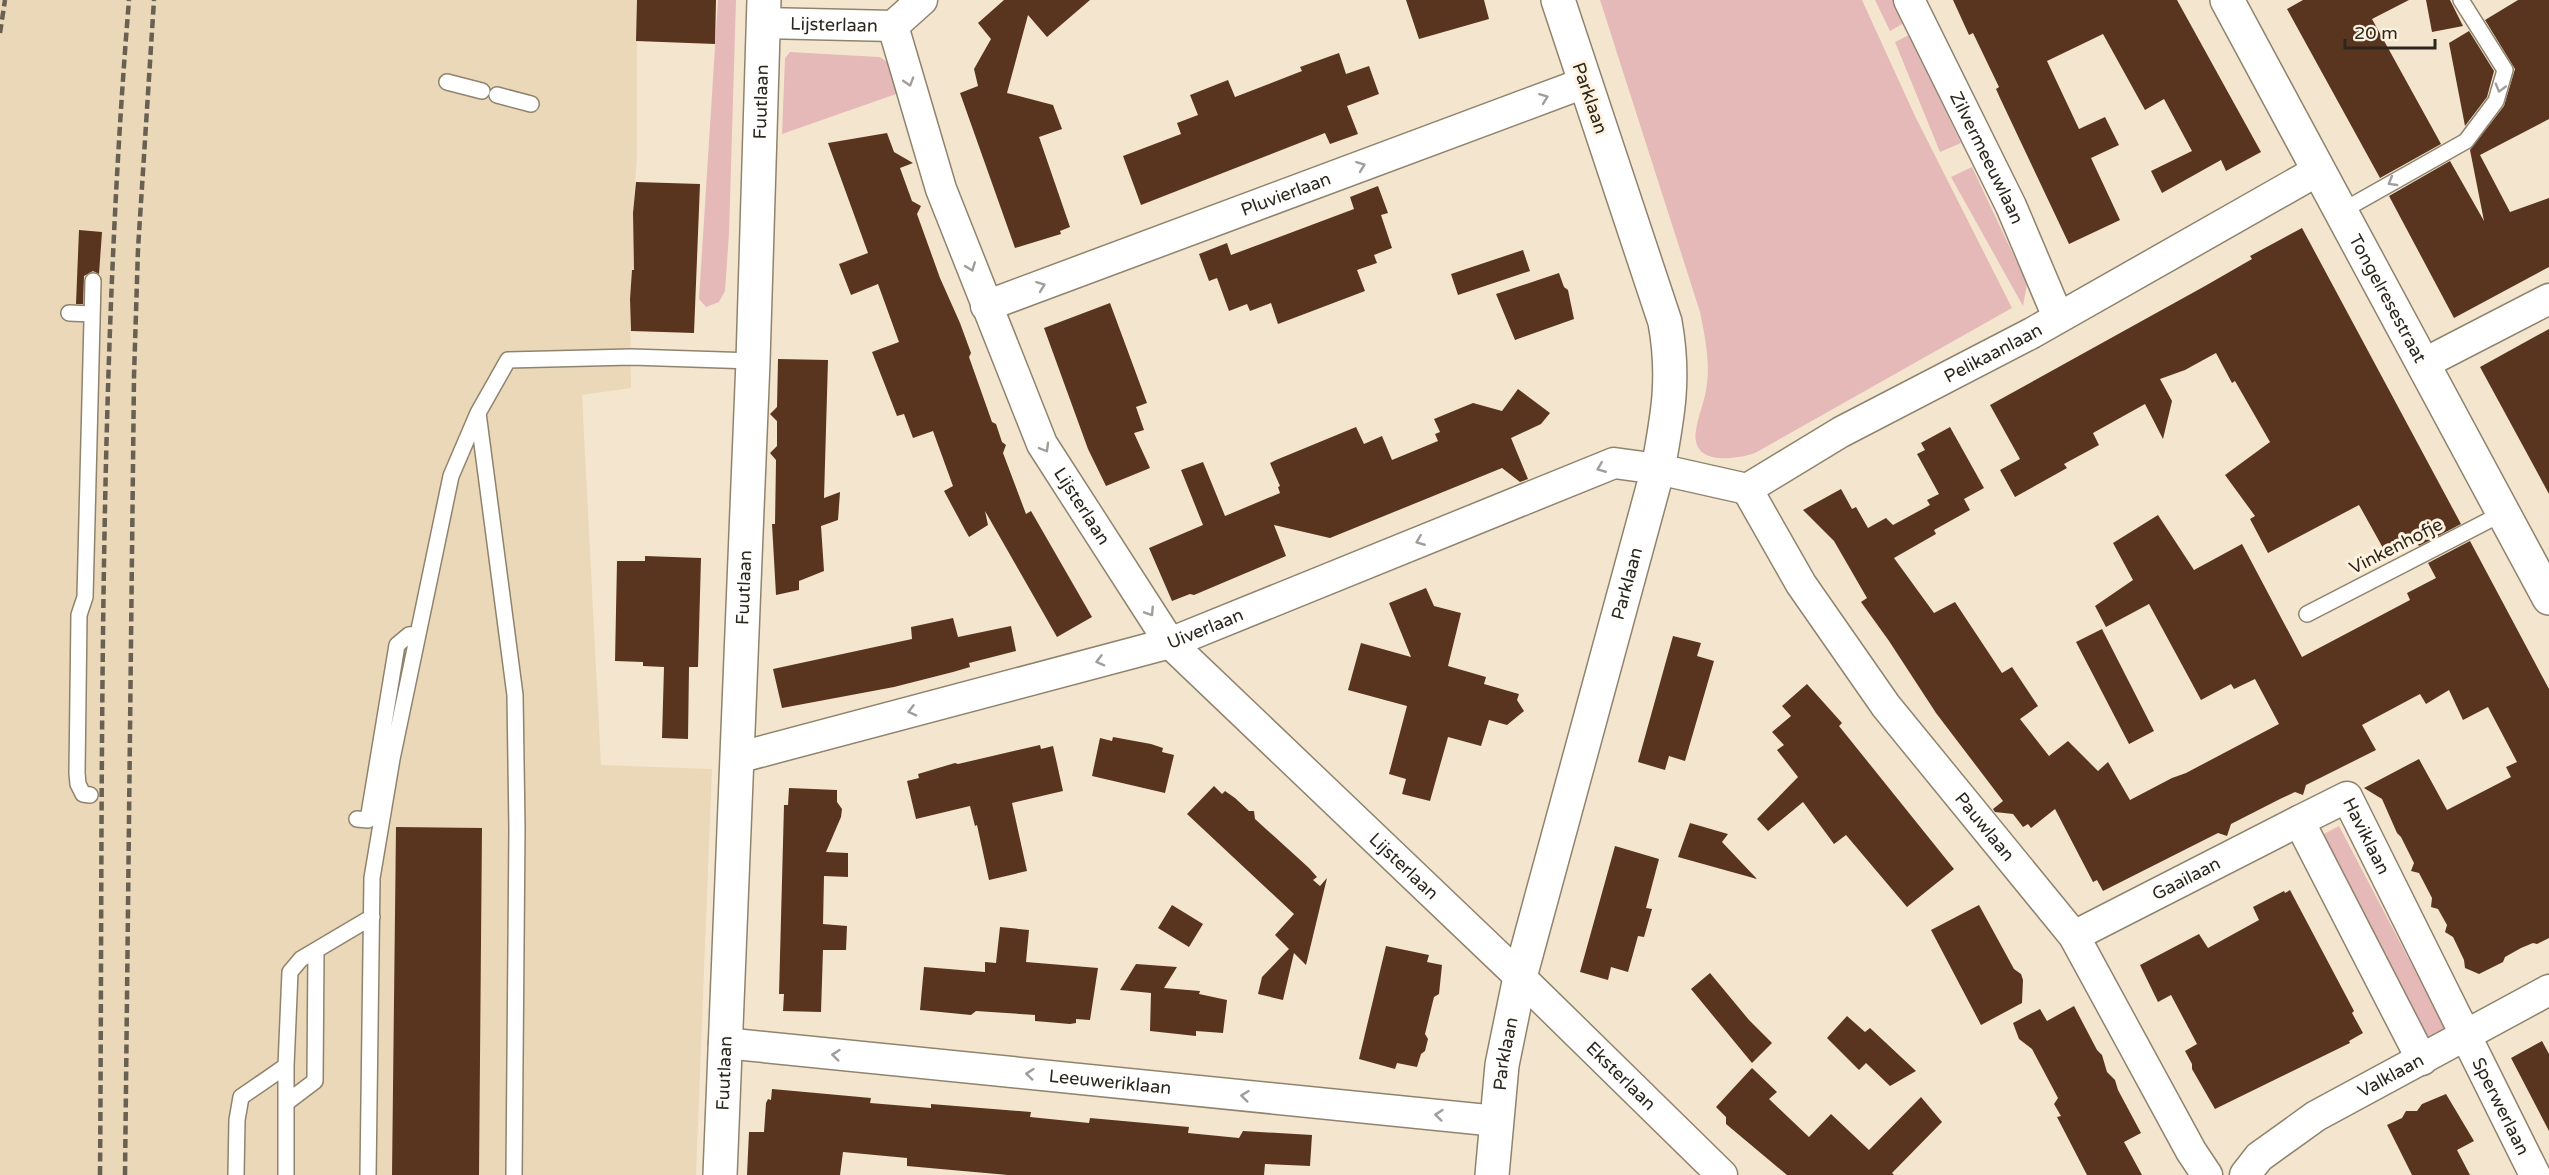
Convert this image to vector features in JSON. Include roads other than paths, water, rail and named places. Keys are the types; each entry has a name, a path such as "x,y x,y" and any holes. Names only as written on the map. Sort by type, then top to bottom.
{"street":[{"path":"892,26 922,0"},
{"name":"Parklaan","path":"1492,1175 1502,1065 1520,977 1658,469 1671,384 1671,354 1665,322 1558,0"},
{"name":"Zilvermeeuwlaan","path":"1910,0 2011,206 2058,317"},
{"name":"Tongelresestraat","path":"2227,0 2549,598"},
{"name":"Lijsterlaan","path":"764,12 892,26 941,189 1042,444 1170,643 1520,977"},
{"name":"Fuutlaan","path":"720,1175 753,361 764,12"},
{"name":"Pluvierlaan","path":"986,306 1584,83"},
{"name":"Pelikaanlaan","path":"1747,489 1841,432 2058,317 2319,170"},
{"path":"2423,364 2549,299"},
{"name":"Uiverlaan","path":"737,758 1170,643 1614,463 1658,469"},
{"path":"1658,469 1747,489"},
{"name":"Pauwlaan","path":"1747,489 1801,584 1886,706 2074,936 2191,1151 2207,1175"},
{"name":"Haviklaan","path":"2299,821 2347,797 2464,1036"},
{"path":"2299,821 2422,1060"},
{"name":"Gaailaan","path":"2074,936 2299,821"},
{"name":"Eksterlaan","path":"1520,977 1722,1175"},
{"name":"Valklaan","path":"2245,1175 2259,1157 2316,1116 2549,990"},
{"name":"Sperwerlaan","path":"2464,1036 2535,1175"},
{"name":"Leeuweriklaan","path":"724,1043 1497,1121"}],"lane":[{"path":"2342,211 2466,141 2496,101 2505,70 2461,0"},
{"path":"447,82 531,104"},
{"path":"90,795 83,794 80,790 77,772 79,615 85,597 93,281"},
{"path":"69,313 92,314"},
{"path":"368,1175 372,916 375,863 417,634 451,476 478,413 508,360 631,357 753,361"},
{"path":"478,413 515,695 517,828 514,1175"},
{"name":"Vinkenhofje","path":"2307,614 2503,513"},
{"path":"357,819 368,820 397,645 409,635 417,634"},
{"path":"286,1175 286,1066 290,974 296,963 372,916"},
{"path":"286,1103 315,1081 316,951"},
{"path":"236,1175 237,1120 242,1097 286,1066"}],"railway":[{"path":"0,33 5,0"},
{"path":"100,1175 102,734 107,440 111,293 129,0"},
{"path":"125,1175 134,376 138,249 154,0"}]}
